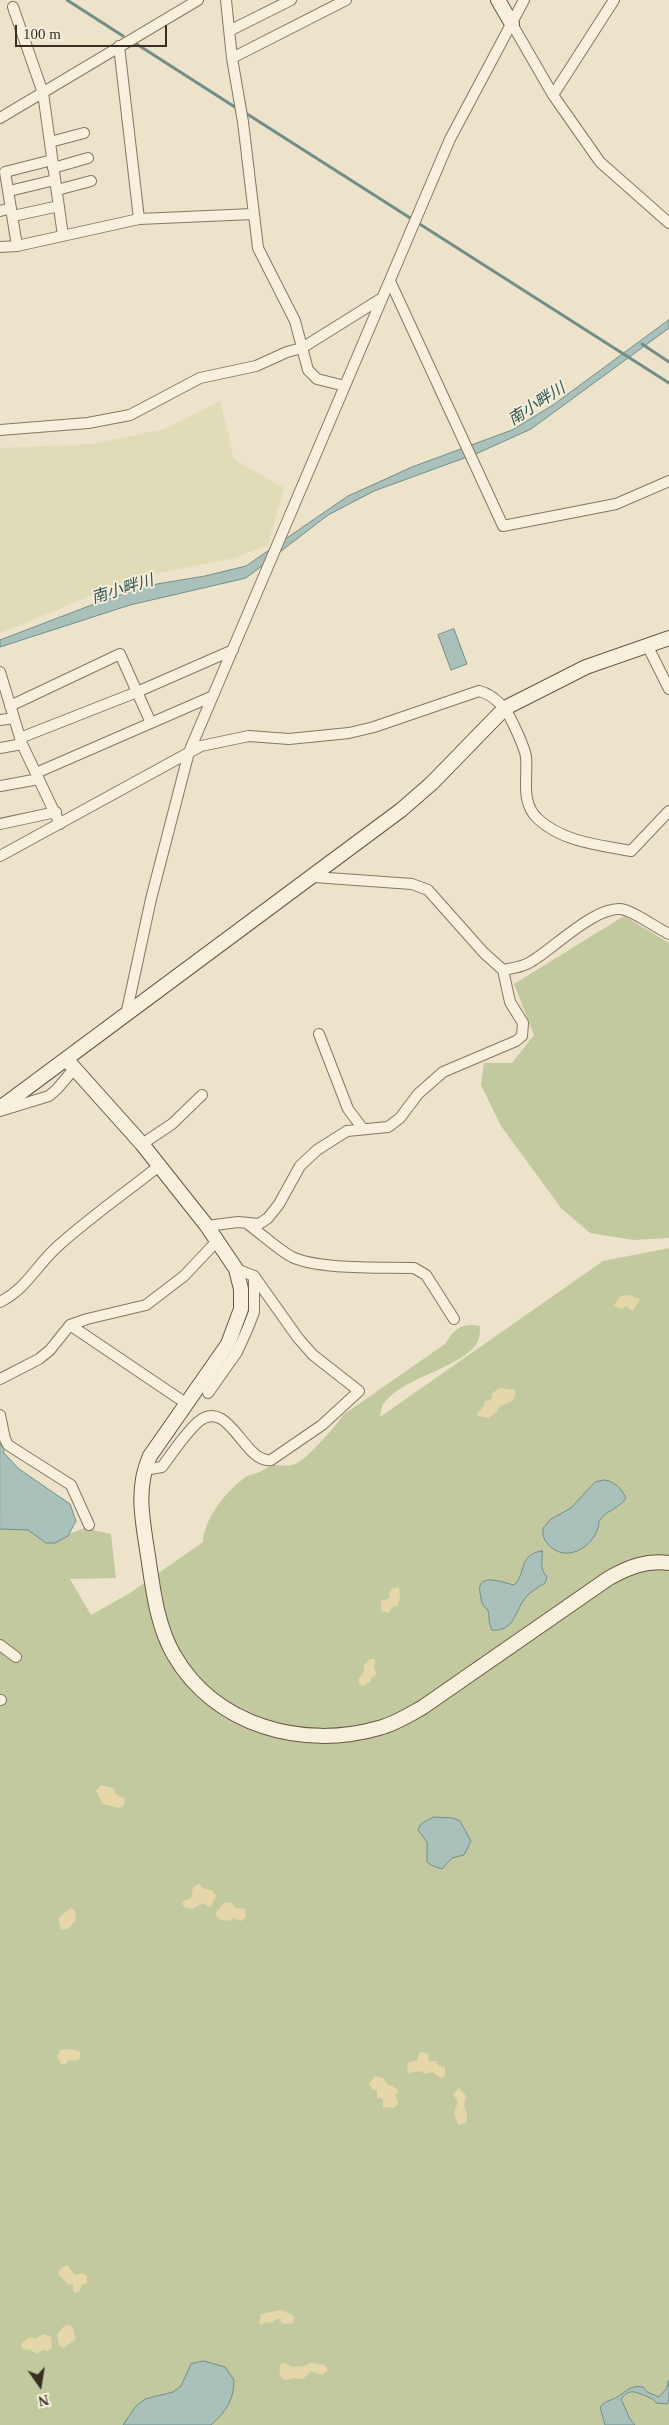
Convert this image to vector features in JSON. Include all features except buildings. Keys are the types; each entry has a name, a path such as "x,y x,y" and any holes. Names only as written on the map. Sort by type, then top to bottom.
{"street":[{"path":"0,118 198,0"},
{"path":"226,0 258,248 295,321 308,370 317,379 345,386"},
{"path":"231,30 291,0"},
{"path":"232,58 346,0"},
{"path":"498,0 553,94 600,162 669,223"},
{"path":"126,1015 151,899 189,752 450,139 524,0"},
{"path":"553,94 614,0"},
{"path":"14,8 43,93 63,236"},
{"path":"119,46 139,220"},
{"path":"50,142 84,133"},
{"path":"18,246 5,185 5,172 88,158"},
{"path":"5,185 56,185 91,181"},
{"path":"0,211 12,212 59,206"},
{"path":"0,247 18,246 139,220 253,214"},
{"path":"390,281 503,526 616,504 669,481"},
{"path":"0,430 107,420 130,415 200,378 256,366 287,352 302,348 382,298"},
{"path":"0,1110 70,1064 126,1015 314,877 401,810 432,783 505,708 586,667 669,638"},
{"path":"646,645 669,689"},
{"path":"0,748 21,741 233,650"},
{"path":"10,706 120,654 152,723"},
{"path":"0,672 3,695 10,706 21,741 60,824"},
{"path":"0,856 201,746 249,736 289,739 349,733 374,727 479,691 487,693 505,708 526,755 526,799 536,818 555,832 578,840 632,851 669,811"},
{"path":"0,786 38,776 213,696"},
{"path":"0,720 14,718"},
{"path":"0,824 56,812"},
{"path":"207,1226 238,1222 259,1224 268,1218 279,1204 300,1166 317,1150 347,1131 388,1127 395,1123 418,1094 443,1072 516,1041 522,1036 523,1023 510,1002 503,970 484,953 428,890 412,884 314,877"},
{"path":"503,970 518,968 532,962 576,927 609,912 624,909 669,934"},
{"path":"320,1034 348,1109 363,1129"},
{"path":"70,1064 142,1144 207,1226 236,1269 241,1289 241,1309 228,1344 150,1456 144,1470 141,1500 157,1606 173,1653 194,1684 223,1709 239,1718 282,1731 330,1735 366,1731 398,1722 423,1707 609,1578 636,1565 647,1562 669,1563"},
{"path":"142,1144 172,1124 202,1095"},
{"path":"0,1302 25,1285 44,1258 63,1241 159,1166"},
{"path":"249,1224 277,1247 304,1261 334,1265 414,1268 426,1275 454,1319"},
{"path":"0,1379 39,1359 50,1350 70,1325 146,1305 184,1276 217,1241"},
{"path":"144,1470 162,1467 199,1421 211,1417 225,1421 256,1457 265,1461 271,1460 322,1425 359,1391 313,1355 298,1338 254,1276 236,1269"},
{"path":"208,1393 237,1352 247,1330 254,1312 254,1276"},
{"path":"70,1325 187,1404"},
{"path":"0,1415 5,1440 8,1445 71,1485 89,1525"},
{"path":"0,1645 16,1657"}],"shaded area":[{"path":"220,401 234,459 284,488 268,545 235,558 134,578 0,633 0,448 92,444 164,429"}],"green space":[{"path":"624,916 669,943 669,1238 633,1240 590,1233 561,1208 501,1126 481,1085 484,1063 512,1063 534,1035 514,984"},
{"path":"669,1248 669,2425 0,2425 0,1471 48,1542 85,1528 111,1534 116,1578 70,1579 91,1615 130,1593 203,1542 204,1533 211,1516 236,1485 245,1478 272,1465 289,1466 299,1462 323,1440 343,1415 445,1344 459,1328 468,1325 480,1326 479,1339 471,1350 461,1358 419,1378 393,1394 383,1404 380,1417 603,1261"}],"sand":[{"path":"628,1295 640,1299 633,1311 626,1306 622,1309 613,1306 621,1296"},
{"path":"500,1388 515,1390 514,1399 500,1406 496,1413 488,1418 478,1416 477,1413 484,1406 485,1401 492,1399 492,1393"},
{"path":"399,1587 400,1599 397,1606 392,1607 389,1613 381,1611 381,1601 390,1598 389,1593 393,1588"},
{"path":"370,1659 375,1659 374,1668 377,1674 364,1686 360,1685 358,1680 364,1671 364,1665"},
{"path":"101,1785 113,1788 116,1794 125,1799 124,1805 119,1808 103,1804 96,1791"},
{"path":"199,1884 204,1889 212,1890 216,1896 212,1905 209,1907 202,1903 193,1909 186,1908 182,1904 183,1901 191,1898 193,1887"},
{"path":"225,1902 232,1903 235,1908 245,1909 246,1918 241,1921 234,1918 228,1921 218,1919 215,1913"},
{"path":"71,1908 75,1911 76,1920 68,1929 61,1930 58,1918"},
{"path":"72,2049 80,2052 80,2058 75,2061 69,2060 65,2065 61,2064 57,2056 61,2050"},
{"path":"420,2052 428,2053 429,2061 436,2061 438,2066 445,2067 445,2076 441,2078 432,2072 425,2074 420,2071 408,2073 407,2063 417,2060"},
{"path":"375,2076 383,2078 389,2086 393,2086 399,2091 395,2095 398,2103 394,2108 383,2107 383,2099 377,2098 377,2090 373,2090 369,2083"},
{"path":"459,2088 466,2096 464,2106 467,2114 466,2123 458,2125 454,2112 458,2102 453,2094"},
{"path":"67,2265 75,2275 82,2273 87,2276 87,2283 82,2285 79,2292 74,2293 73,2285 68,2284 58,2274 61,2268"},
{"path":"281,2310 294,2316 293,2323 283,2324 279,2318 270,2323 265,2322 261,2325 259,2323 261,2314"},
{"path":"72,2326 76,2339 63,2348 59,2345 57,2335 63,2327"},
{"path":"43,2334 51,2337 52,2348 37,2354 31,2350 23,2349 21,2344 29,2337 35,2339"},
{"path":"284,2362 292,2367 311,2363 325,2365 328,2370 322,2375 311,2371 303,2379 284,2380 280,2375 280,2365"}],"water":[{"path":"669,320 669,328 531,429 478,453 374,491 328,515 246,578 130,605 0,647 0,640 110,598 157,584 205,576 246,566 348,496 412,467 512,430 553,405"},
{"path":"454,629 467,664 451,670 438,635"},
{"path":"0,1444 5,1449 3,1452 19,1469 70,1504 76,1521 68,1536 55,1543 46,1543 28,1530 0,1529"},
{"path":"605,1480 612,1482 620,1488 626,1498 620,1505 602,1517 595,1535 585,1546 579,1550 566,1553 552,1548 544,1539 543,1528 551,1519 571,1508 595,1482"},
{"path":"542,1551 542,1568 547,1577 545,1583 526,1597 510,1624 500,1630 492,1630 488,1611 481,1601 480,1586 482,1582 492,1580 514,1585 518,1581 529,1556"},
{"path":"434,1817 453,1818 460,1821 471,1841 464,1855 452,1858 442,1869 427,1862 427,1842 418,1830 421,1824"},
{"path":"204,2361 225,2367 234,2380 234,2387 228,2406 211,2425 123,2425 136,2406 145,2399 173,2392 181,2386 191,2364"},
{"path":"669,2381 669,2400 667,2404 656,2403 653,2399 636,2392 627,2393 621,2399 630,2419 635,2425 605,2425 600,2407 604,2403 635,2387 643,2387 647,2392 659,2397 666,2389"}],"waterway":[{"path":"67,0 123,36"},
{"path":"135,43 238,109"},
{"path":"244,112 669,383"},
{"path":"642,344 669,362"}],"water label":[{"name":"南小畔川","path":"536,403"},
{"name":"南小畔川","path":"122,588"}]}
